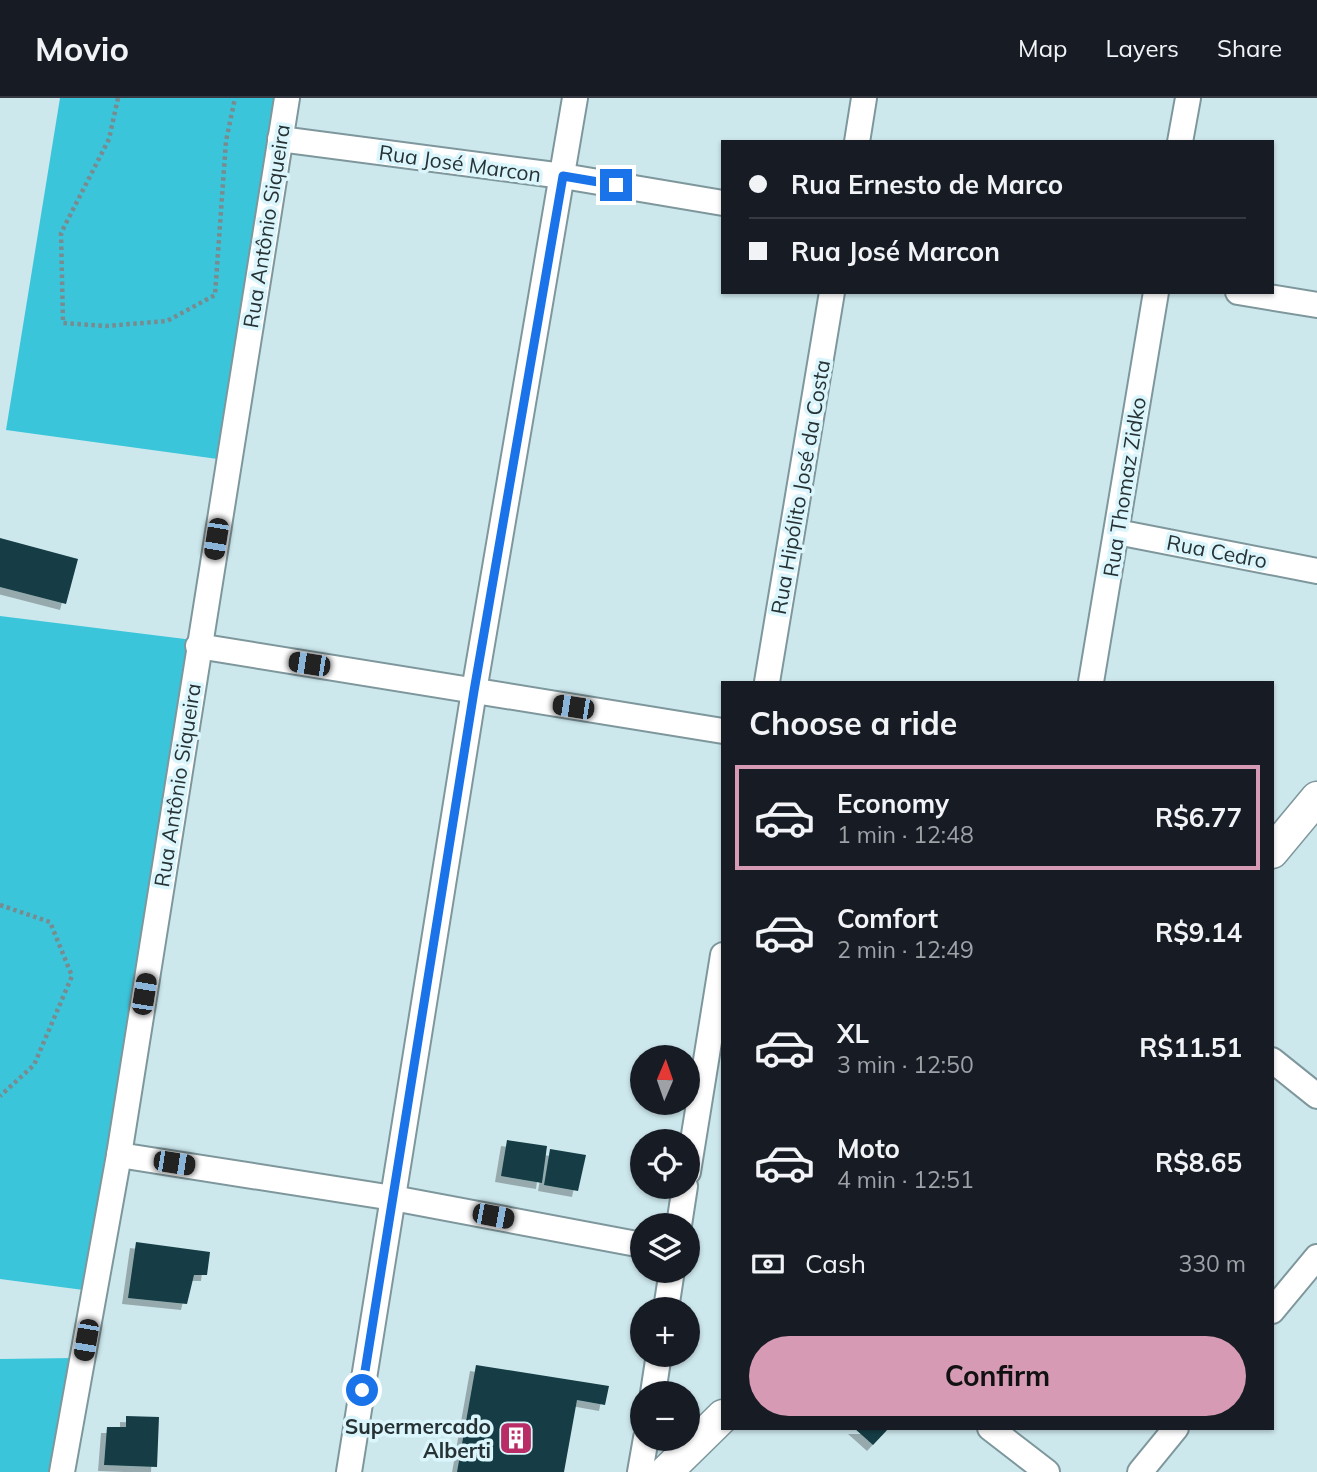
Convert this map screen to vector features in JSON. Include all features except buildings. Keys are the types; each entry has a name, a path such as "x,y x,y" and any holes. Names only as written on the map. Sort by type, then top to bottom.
{"street":[{"name":"Rua Antônio Siqueira","path":"62,1472 119,1155 287,98"},
{"path":"349,1472 474,691 575,98"},
{"path":"857,140 864,98"},
{"path":"1180,140 1188,98"},
{"name":"Rua José Marcon","path":"280,139 563,176 721,203"},
{"name":"Rua Hipólito José da Costa","path":"767,681 832,294"},
{"name":"Rua Thomaz Zidko","path":"1091,681 1156,294"},
{"path":"1250,294 1317,305"},
{"name":"Rua Cedro","path":"1117,532 1317,571"},
{"path":"198,646 721,731"},
{"path":"1274,847 1284,822 1317,798"},
{"path":"695,1129 721,967"},
{"path":"1274,1062 1317,1096"},
{"path":"119,1155 393,1198 630,1243"},
{"path":"1274,1309 1317,1257"},
{"path":"666,1472 721,1418"},
{"path":"993,1430 1048,1472"},
{"path":"1140,1472 1174,1430"},
{"path":"640,1472 644,1451"}],"path":[{"path":"118,98 109,139 61,233 64,324 106,326 167,321 215,295 226,141 235,98"},
{"path":"0,905 50,922 72,976 34,1065 0,1096"}],"shaded area":[{"path":"60,98 282,98 225,460 6,430"},
{"path":"0,616 193,640 91,1291 0,1279"},
{"path":"74,1358 60,1472 0,1472 0,1359"}],"place":[{"name":"Supermercado Alberti","path":"516,1438"}],"route":[{"path":"362,1390 474,691 563,176 616,185"}]}
